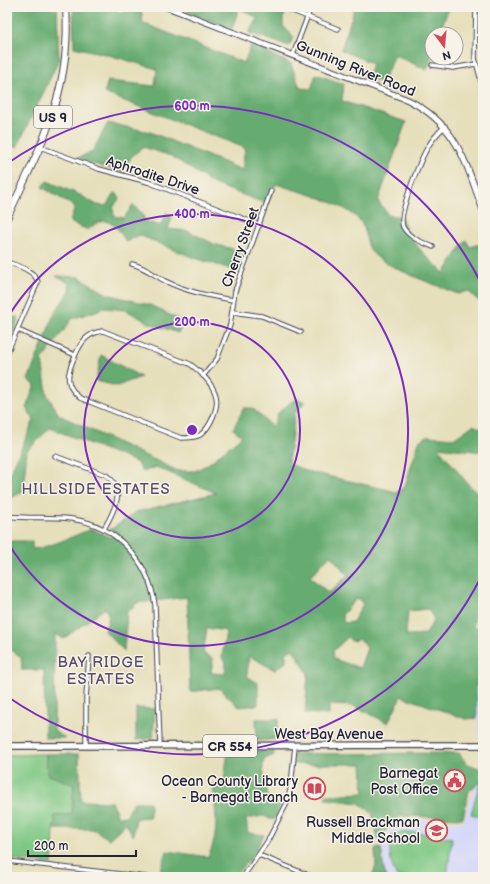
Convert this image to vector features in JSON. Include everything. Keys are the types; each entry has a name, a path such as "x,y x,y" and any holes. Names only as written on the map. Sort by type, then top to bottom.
{"highway":[{"name":"US 9","path":"7,218 52,118 63,80 66,57 66,7"}],"main road":[{"name":"West Bay Avenue","path":"7,746 483,745"}],"street":[{"name":"Gunning River Road","path":"167,7 408,100 431,113 445,126 458,146 483,210"},
{"path":"293,55 311,7"},
{"path":"476,7 476,64 483,88"},
{"path":"285,8 338,29"},
{"path":"439,66 453,68 476,64"},
{"path":"433,247 407,233 402,225 402,213 426,151 435,136 445,126"},
{"name":"Aphrodite Drive","path":"40,147 99,169 148,182 260,225"},
{"name":"Cherry Street","path":"203,376 217,359 230,325 236,286 272,191"},
{"path":"7,262 32,272 37,277 38,282 7,353"},
{"path":"132,264 140,266 165,281 198,294 233,300"},
{"path":"232,312 262,316 301,332"},
{"path":"18,330 75,355"},
{"path":"103,331 190,364 203,376 217,398 214,413 206,430 192,438 181,438 80,398 73,392 68,378 68,372 75,355 86,336 103,331"},
{"path":"55,456 112,478 118,493 117,505 104,529"},
{"path":"7,516 84,521 104,529 122,542 136,556 144,568 151,585 156,620 160,746"},
{"path":"86,746 86,698 89,656"},
{"path":"244,877 259,855 287,802 291,786 295,746"},
{"path":"259,855 313,877"},
{"path":"7,861 124,876 147,877"}],"shaded area":[{"path":"476,685 483,685 483,770 480,769"},
{"name":"Russell Brackman Middle School","path":"478,776 483,777 483,877 387,877 384,872 384,861 381,848 384,837 396,823 411,819 463,822"}],"green space":[{"path":"7,7 57,7 59,60 17,147 7,145"},
{"path":"73,7 114,7 120,13 131,7 141,7 143,23 244,63 251,45 291,64 300,88 311,89 316,74 344,84 342,101 406,122 378,201 389,216 401,216 408,233 418,247 444,273 466,240 470,247 483,243 483,305 468,291 458,294 386,263 377,257 369,248 361,222 354,215 322,198 276,184 267,204 214,184 171,156 143,147 131,157 123,172 75,159 92,152 108,123 150,132 242,170 245,148 104,93 108,81 155,86 157,69 74,47"},
{"path":"189,7 289,7 283,18 283,26 294,37 289,46 249,33 257,18 239,8 232,29 187,12"},
{"path":"347,7 449,7 442,26 424,26 424,66 428,66 427,70 395,55 382,83 368,77 372,63 341,50 354,10"},
{"path":"47,181 80,195 97,205 106,206 115,192 120,197 113,208 114,216 124,218 133,205 142,213 145,221 160,226 167,212 172,218 168,229 188,231 214,244 240,251 234,270 194,258 139,235 126,242 119,230 106,221 94,225 88,230 70,222 75,207 42,187"},
{"path":"56,276 79,277 107,294 150,305 184,322 178,333 149,323 126,310 105,308 72,319 42,360 47,394 59,415 178,471 195,471 208,464 242,436 233,429 244,408 252,408 273,427 278,413 296,398 305,402 295,413 288,463 306,471 397,492 405,486 419,441 427,436 455,438 473,425 483,430 483,452 438,447 472,489 483,495 483,571 473,627 483,629 483,685 476,686 477,718 466,719 401,696 388,723 354,706 329,705 329,715 305,713 308,673 293,649 286,653 286,662 275,670 249,656 247,676 258,683 258,705 239,707 219,688 190,692 187,597 137,603 127,612 124,651 105,631 109,616 105,608 63,639 55,633 54,731 65,738 45,738 44,670 22,670 21,657 7,647 7,541 32,541 32,549 54,544 92,529 109,537 119,535 110,530 136,512 216,493 156,467 143,472 136,462 50,428 27,451 23,491 7,501 7,480 34,420 26,408 35,385 28,380 55,312 70,291 69,283","holes":["330,555 348,575 329,593 310,577","357,598 363,604 353,622 344,623 342,615","428,609 434,619 426,634 406,635 408,611","207,628 226,631 222,658 226,663 225,674 211,673 213,659 203,653","348,637 351,641 360,639 367,648 360,668 334,659 333,651"]},
{"path":"7,315 19,318 11,337 7,335"},
{"path":"101,355 141,377 117,386 96,381"},
{"path":"136,708 155,709 153,738 136,740"},
{"path":"256,719 279,719 276,739 257,741"},
{"path":"228,751 274,751 274,755 263,760 263,765 268,802 282,803 274,820 263,816 246,819 248,833 264,835 250,860 235,875 206,877 159,875 167,851 208,857 212,848 216,830 216,813 212,785 224,780"},
{"path":"459,753 466,763 483,770 483,779 469,791 463,818 401,816 378,839 372,813 359,803 326,799 326,795 364,793 362,764 292,764 293,754"},
{"path":"46,754 47,774 74,784 72,815 55,816 52,864 7,859 7,755"},
{"path":"46,754 79,754 81,801 112,802 118,817 126,816 134,802 150,802 150,817 136,818 133,836 126,823 109,839 93,829 54,829 55,816 72,814 74,785 47,774"},
{"path":"480,782 483,783 483,817 471,814"},
{"path":"415,832 452,838 447,877 397,877 392,866 390,856 390,845 393,833"},
{"path":"381,848 383,867 387,877 358,877 372,875 376,866 375,849"}],"place":[{"name":"Barnegat Post Office","path":"454,781"},
{"name":"Ocean County Library - Barnegat Branch","path":"314,789"},
{"name":"Russell Brackman Middle School","path":"436,830"}],"district":[{"name":"HILLSIDE ESTATES","path":"96,489"},
{"name":"BAY RIDGE ESTATES","path":"101,670"}]}
